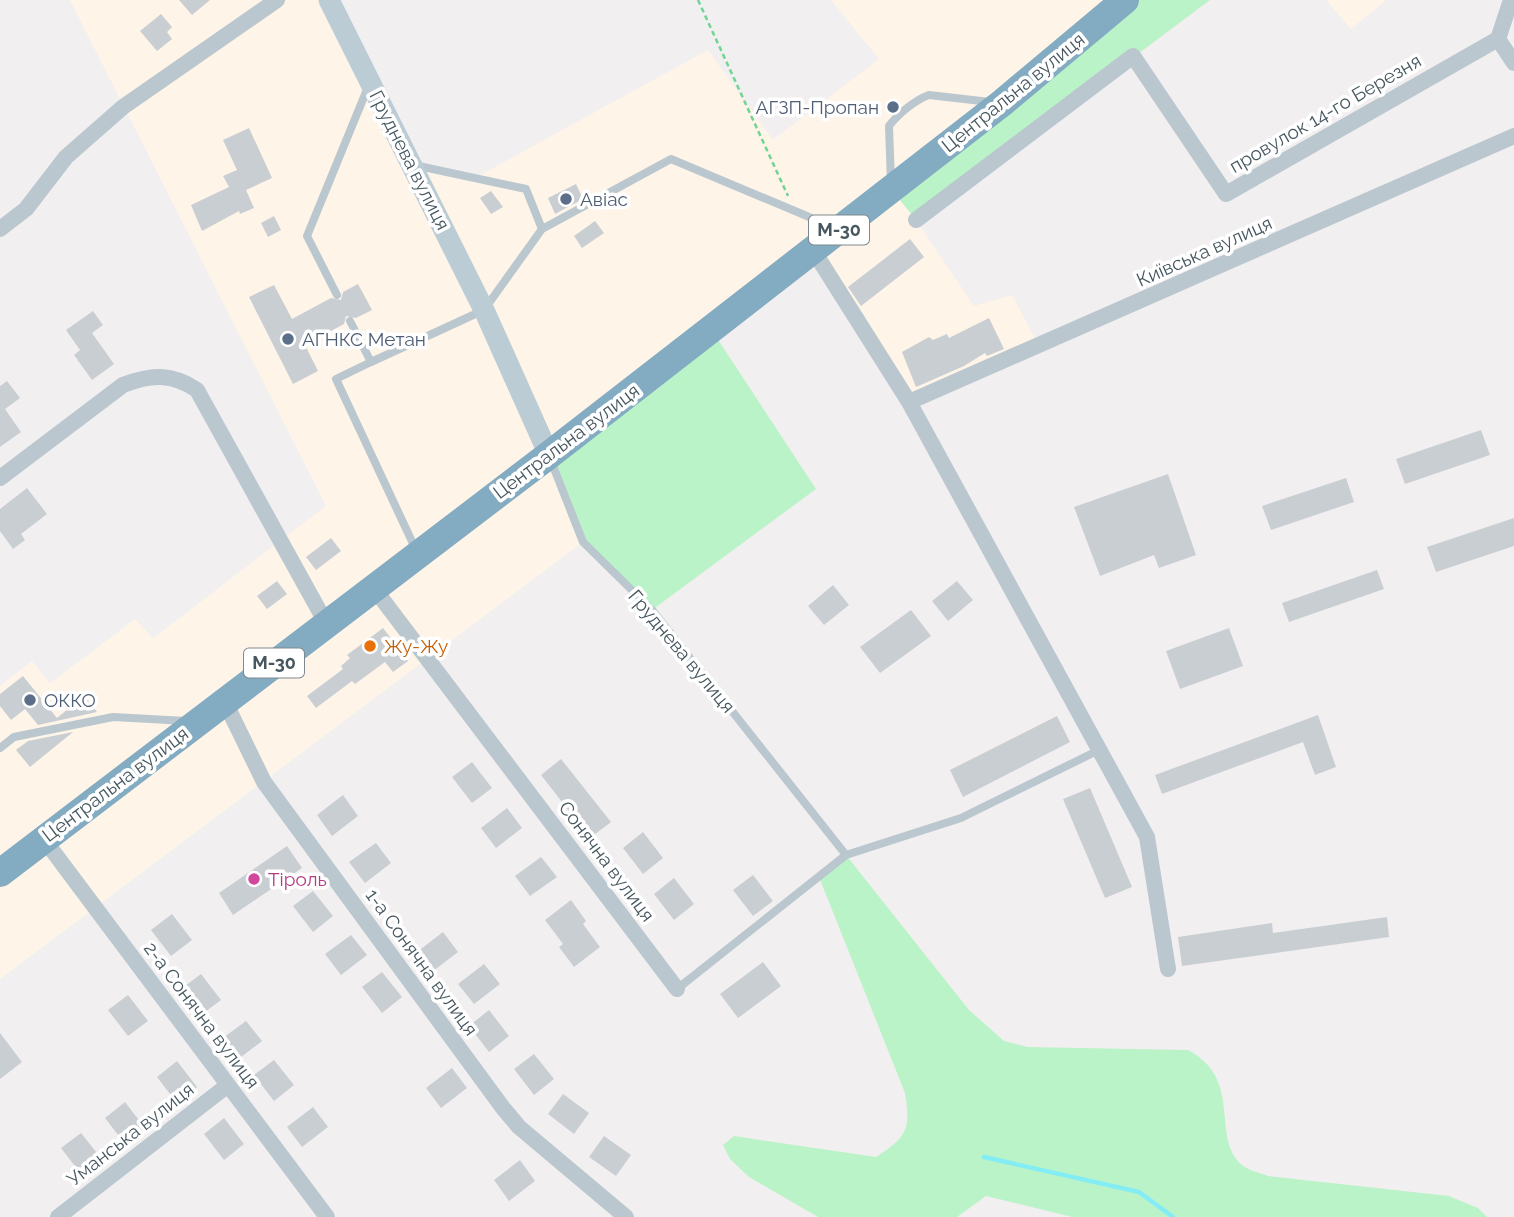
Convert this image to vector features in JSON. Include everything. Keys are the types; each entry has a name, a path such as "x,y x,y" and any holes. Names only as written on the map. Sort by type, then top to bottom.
{"highway":[{"name":"Центральна вулиця","path":"0,873 549,455 1002,103 1125,0"}],"street":[{"path":"0,229 26,209 66,157 123,107 277,0"},
{"name":"Груднева вулиця","path":"328,0 484,310 549,455"},
{"path":"1511,0 1498,39 1514,64"},
{"name":"провулок 14-го Березня","path":"916,220 1133,56 1226,194 1498,39"},
{"name":"Київська вулиця","path":"909,402 1514,136"},
{"path":"813,250 909,402 1147,837 1168,969"},
{"path":"0,478 123,385 143,377 163,376 182,380 197,390 326,623"},
{"name":"Сонячна вулиця","path":"373,587 677,989"},
{"name":"1-а Сонячна вулиця","path":"224,700 264,782 503,1108 519,1127 626,1217"},
{"name":"2-а Сонячна вулиця","path":"43,838 327,1217"},
{"name":"Уманська вулиця","path":"58,1217 228,1085"}],"lane":[{"path":"337,295 307,236 370,81"},
{"path":"891,189 889,126 921,98 929,95 1002,103"},
{"path":"418,553 336,379 484,310 542,229 671,159 839,229"},
{"path":"412,164 526,189 542,229"},
{"path":"350,321 372,362"},
{"name":"Груднева вулиця","path":"549,455 583,542 652,610 846,855"},
{"path":"0,748 14,737 113,717 197,721"},
{"path":"846,855 961,818 1099,750"},
{"name":"Сонячна вулиця","path":"677,989 846,855"}],"path":[{"path":"698,0 796,212"}],"shaded area":[{"path":"70,0 329,0 412,164 475,178 708,50 773,140 879,59 831,0 1124,0 916,220 974,306 1012,295 1039,346 909,402 813,250 549,455 583,542 0,979 0,686 32,661 50,683 135,619 153,638 326,506"},
{"path":"1326,0 1386,0 1351,29"}],"green space":[{"path":"1125,0 1210,0 916,220 891,189"},
{"path":"711,329 816,489 652,610 583,542 549,455"},
{"path":"846,855 969,1010 1004,1041 1028,1047 1188,1050 1205,1062 1216,1076 1228,1140 1233,1153 1245,1167 1268,1176 1449,1196 1478,1208 1487,1217 1072,1217 986,1196 957,1217 818,1217 749,1177 730,1159 723,1145 734,1136 876,1157 894,1144 907,1124 905,1093 819,877"}],"building":[{"path":"179,0 210,0 192,15"},
{"path":"161,14 172,27 167,32 172,39 157,51 140,31"},
{"path":"249,128 272,178 246,190 254,208 240,214 239,211 202,231 191,205 229,187 223,176 237,170 223,140"},
{"path":"576,184 583,199 555,214 548,198"},
{"path":"491,191 503,207 491,214 480,198"},
{"path":"274,216 281,230 268,237 261,223"},
{"path":"595,221 604,233 582,248 574,236"},
{"path":"910,239 924,257 861,306 848,287"},
{"path":"358,284 372,310 356,318 346,316 344,324 305,345 318,371 293,384 249,297 274,285 292,319 331,298 341,300 343,292"},
{"path":"93,311 103,325 92,333 114,364 92,380 74,355 80,350 66,330"},
{"path":"989,318 1004,349 987,356 985,353 964,366 916,387 902,352 929,337 933,340 947,334 949,338"},
{"path":"7,381 20,398 5,409 21,432 0,447 0,386"},
{"path":"1481,430 1490,455 1405,484 1396,459"},
{"path":"1168,474 1196,555 1159,568 1154,555 1100,576 1074,507"},
{"path":"1346,478 1354,502 1271,530 1262,506"},
{"path":"27,488 47,514 21,534 25,540 13,549 0,531 0,509"},
{"path":"1514,518 1514,546 1436,572 1427,547"},
{"path":"331,538 341,551 316,570 306,557"},
{"path":"1377,570 1384,589 1289,622 1282,603"},
{"path":"277,581 287,594 267,609 257,596"},
{"path":"957,581 973,600 948,621 932,601"},
{"path":"833,585 849,605 824,625 808,606"},
{"path":"911,610 931,636 880,673 860,647"},
{"path":"383,628 408,661 393,672 385,662 355,684 352,681 316,708 307,696 343,669 341,666 350,658 347,655"},
{"path":"1229,628 1243,666 1180,689 1166,651"},
{"path":"23,676 57,718 84,696 97,712 38,725 25,709 11,720 0,706 0,694"},
{"path":"1318,715 1336,767 1315,775 1303,742 1162,794 1155,775"},
{"path":"1057,716 1070,742 963,797 950,770"},
{"path":"73,732 30,767 16,750 28,741"},
{"path":"561,759 611,822 590,838 541,775"},
{"path":"472,762 492,788 472,803 452,777"},
{"path":"1090,788 1132,887 1105,898 1063,799"},
{"path":"343,795 358,816 332,836 317,815"},
{"path":"507,808 522,828 496,848 481,828"},
{"path":"643,832 663,858 643,874 623,848"},
{"path":"376,843 391,863 365,883 349,862"},
{"path":"287,846 302,868 233,915 219,893"},
{"path":"541,857 557,877 530,896 515,876"},
{"path":"753,875 773,901 753,916 733,890"},
{"path":"674,878 694,904 674,920 654,894"},
{"path":"313,891 333,916 313,932 293,906"},
{"path":"571,900 586,921 583,924 600,947 574,967 559,947 563,944 545,920"},
{"path":"172,914 192,940 171,956 151,930"},
{"path":"1387,917 1389,937 1182,966 1178,937 1272,923 1273,933"},
{"path":"443,932 458,952 432,972 417,952"},
{"path":"351,935 367,955 341,975 325,954"},
{"path":"763,962 781,986 738,1018 720,994"},
{"path":"484,964 500,984 474,1004 458,984"},
{"path":"382,972 402,997 382,1013 362,987"},
{"path":"201,974 221,1000 201,1015 181,989"},
{"path":"128,995 148,1021 128,1036 108,1010"},
{"path":"489,1010 509,1036 489,1052 469,1026"},
{"path":"246,1021 262,1041 236,1061 220,1040"},
{"path":"0,1033 22,1062 0,1079"},
{"path":"534,1054 554,1079 534,1095 514,1069"},
{"path":"274,1060 294,1085 274,1101 254,1075"},
{"path":"177,1061 197,1087 177,1103 157,1077"},
{"path":"452,1068 467,1088 441,1108 426,1088"},
{"path":"563,1094 589,1113 574,1134 548,1114"},
{"path":"125,1102 145,1128 125,1144 105,1118"},
{"path":"313,1107 328,1127 302,1147 287,1127"},
{"path":"224,1118 244,1144 224,1160 204,1134"},
{"path":"81,1133 101,1158 81,1174 61,1148"},
{"path":"604,1136 631,1155 616,1176 589,1157"},
{"path":"520,1160 535,1181 509,1201 494,1180"}],"waterway":[{"path":"984,1157 1139,1192 1173,1217"}],"place":[{"name":"АГЗП-Пропан","path":"893,107"},
{"name":"Авіас","path":"566,199"},
{"name":"АГНКС Метан","path":"288,339"},
{"name":"Жу-Жу","path":"370,646"},
{"name":"ОККО","path":"30,700"},
{"name":"Тіроль","path":"254,879"}]}
